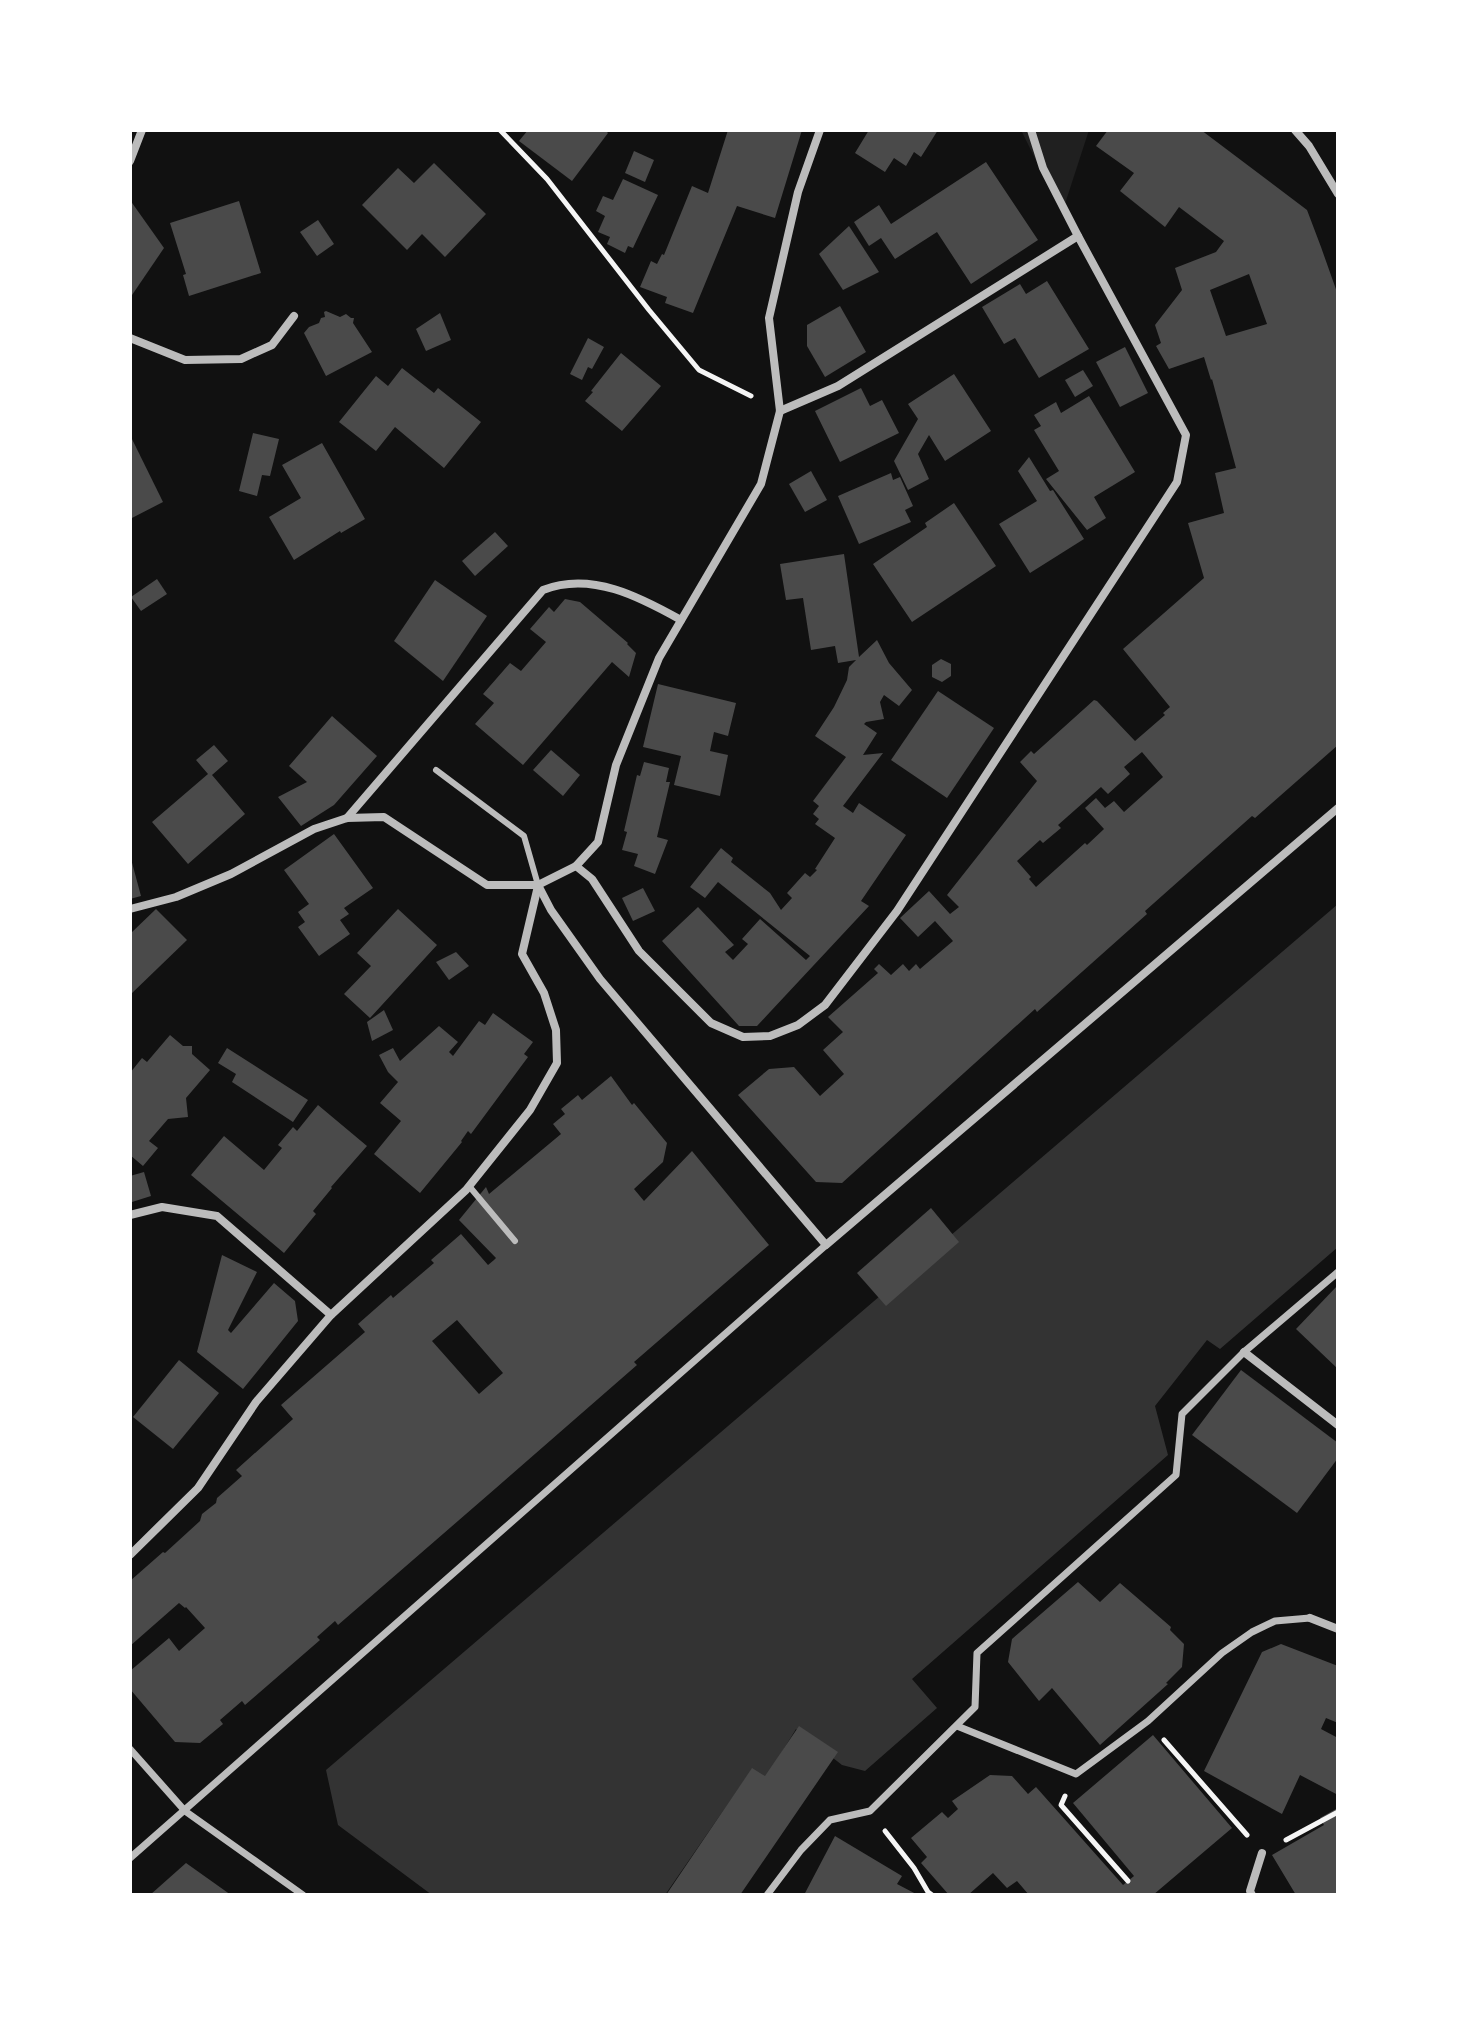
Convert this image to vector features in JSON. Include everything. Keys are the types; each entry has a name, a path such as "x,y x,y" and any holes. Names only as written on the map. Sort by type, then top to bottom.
{"street":[{"path":"130,161 142,130"},
{"path":"130,909 176,897 231,874 314,829 347,818 384,817 487,885 538,885 576,866 598,842 616,765 659,658 761,484 780,411 769,318 798,192 820,130"},
{"path":"576,866 592,879 639,951 711,1023 743,1037 770,1036 798,1025 825,1005 897,911 1177,482 1186,435 1043,168 1031,130"},
{"path":"1295,130 1309,146 1338,194"},
{"path":"780,411 838,386 1078,236"},
{"path":"130,338 185,360 241,359 272,345 294,316"},
{"path":"347,818 543,590 560,584 603,586 641,598 681,620"},
{"path":"130,1858 826,1245 1338,808"},
{"path":"130,1555 198,1488 256,1402 331,1315 469,1186 530,1110 557,1063 556,1030 552,1017 544,993 522,954 538,885"},
{"path":"538,885 551,910 600,979 826,1245"},
{"path":"130,1215 162,1207 217,1216 331,1315"},
{"path":"767,1895 801,1850 830,1820 870,1811 975,1707 977,1653 1176,1475 1182,1414 1244,1352 1338,1272"},
{"path":"1244,1352 1338,1425"},
{"path":"957,1726 1076,1774 1148,1721 1222,1653 1252,1632 1275,1621 1310,1618 1338,1629"},
{"path":"130,1749 185,1811 303,1895"},
{"path":"1252,1895 1250,1891 1262,1853"}],"lane":[{"path":"436,770 524,836 538,885"},
{"path":"469,1186 515,1241"}],"path":[{"path":"500,130 547,179 699,370 780,411"},
{"path":"1148,1721 1262,1853 1338,1812"},
{"path":"1076,1774 1061,1805 1128,1881"},
{"path":"870,1811 932,1895"}],"shaded area":[{"path":"1021,130 1089,130 1062,213"},
{"path":"1338,904 1338,1247 1220,1349 1207,1340 1155,1406 1168,1455 912,1679 937,1708 865,1771 842,1765 796,1729 766,1778 752,1769 665,1895 432,1895 338,1825 326,1770"}],"building":[{"path":"528,130 605,130 608,133 572,181 519,141"},
{"path":"728,130 802,130 775,218 737,206 693,313 665,303 667,297 640,287 651,261 657,264 664,255 692,186 708,193"},
{"path":"869,130 938,130 921,157 914,152 906,166 894,158 885,172 855,153"},
{"path":"1108,130 1201,130 1307,210 1338,295 1338,745 1255,818 1252,816 1145,911 1147,914 1037,1012 1035,1009 842,1183 816,1182 738,1095 769,1069 794,1067 820,1096 844,1074 823,1050 843,1032 828,1017 878,973 874,969 879,964 891,975 903,964 909,971 916,964 920,969 953,941 935,921 918,937 900,918 929,891 950,914 959,907 947,895 1037,781 1020,762 1031,751 1034,754 1094,700 1135,741 1165,715 1163,713 1170,707 1123,649 1204,578 1188,523 1224,513 1215,473 1236,468 1204,357 1169,369 1156,346 1161,343 1155,325 1182,290 1175,268 1216,252 1224,241 1179,207 1165,227 1120,191 1134,173 1096,146","holes":["1249,274 1267,324 1226,336 1210,290","1142,752 1163,777 1124,812 1114,801 1105,808 1096,798 1085,808 1104,829 1036,887 1017,861 1040,840 1043,843 1061,828 1058,825 1101,787 1108,794 1130,774 1124,767"]},
{"path":"634,151 654,160 645,182 625,173"},
{"path":"986,162 1038,240 971,284 937,232 895,259 881,238 869,246 854,222 879,205 891,224"},
{"path":"434,163 486,214 445,257 422,234 407,250 362,205 398,168 414,183"},
{"path":"623,179 658,195 633,248 628,246 625,253 607,244 610,237 598,232 605,216 596,211 603,196 613,200"},
{"path":"130,200 164,248 130,298"},
{"path":"239,201 261,273 189,296 183,275 186,274 170,223"},
{"path":"318,220 334,244 317,256 300,232"},
{"path":"849,226 879,272 843,290 819,254"},
{"path":"1047,281 1089,349 1039,378 1015,338 1004,344 982,307 1020,284 1026,294"},
{"path":"840,306 866,352 825,377 807,346 807,325"},
{"path":"326,311 340,317 346,314 354,318 353,323 372,352 326,376 304,333 325,317"},
{"path":"440,313 451,340 426,351 416,329"},
{"path":"588,338 604,347 582,380 570,374"},
{"path":"1125,347 1148,393 1120,407 1096,362"},
{"path":"621,353 661,386 622,431 585,401"},
{"path":"402,368 434,393 438,388 481,422 444,468 395,427 376,451 339,422 376,376 388,386"},
{"path":"1083,370 1093,386 1075,397 1065,380"},
{"path":"954,374 991,431 945,461 929,435 918,454 929,479 908,490 894,461 918,419 908,404"},
{"path":"861,388 870,406 882,400 899,433 840,462 815,411"},
{"path":"1089,396 1135,472 1094,497 1106,518 1087,530 1046,479 1059,471 1034,430 1041,426 1034,415 1056,402 1061,413"},
{"path":"253,433 279,439 270,476 262,475 257,496 239,491"},
{"path":"130,435 163,502 130,519"},
{"path":"322,443 365,519 294,560 269,517 301,498 282,465"},
{"path":"1029,457 1084,539 1030,573 999,524 1037,501 1018,471"},
{"path":"811,471 827,500 805,512 789,484"},
{"path":"891,473 893,480 900,477 913,506 905,510 911,522 859,544 838,496"},
{"path":"954,503 996,566 912,622 873,564 927,527 925,523"},
{"path":"495,532 508,546 475,576 462,561"},
{"path":"844,554 859,657 877,640 889,663 912,690 899,706 884,695 880,702 884,719 864,724 877,733 863,755 883,753 843,806 853,813 859,803 906,835 861,901 869,906 757,1026 739,1026 662,941 698,907 734,945 725,952 733,960 748,944 742,939 760,919 806,960 810,956 718,882 705,898 690,887 721,848 733,858 731,862 770,893 781,910 792,898 787,893 805,873 810,877 817,870 835,838 815,824 819,819 813,814 819,806 813,801 846,757 815,736 834,707 847,680 849,667 856,660 838,663 835,646 811,650 803,598 786,600 780,564"},
{"path":"157,579 167,594 141,611 131,597"},
{"path":"435,580 487,616 443,681 394,641"},
{"path":"565,599 580,602 636,653 629,677 612,662 523,765 475,724 494,703 483,694 510,663 521,671 546,642 530,629 549,607 554,612"},
{"path":"941,659 951,664 951,676 942,682 932,677 932,665"},
{"path":"658,684 736,703 728,736 714,732 710,751 728,755 720,796 674,785 681,756 643,747"},
{"path":"938,691 994,728 947,798 891,760"},
{"path":"332,716 377,756 334,805 301,826 278,797 307,782 289,766"},
{"path":"214,745 228,761 212,775 245,814 188,864 152,822 208,774 196,760"},
{"path":"551,750 580,775 563,796 533,770"},
{"path":"644,762 669,768 666,782 670,782 657,837 668,840 655,874 634,866 638,854 622,850 637,775 640,776"},
{"path":"334,834 373,888 344,908 349,914 340,920 350,934 319,956 298,927 305,922 298,912 309,904 284,870"},
{"path":"130,860 141,896 130,899"},
{"path":"643,888 655,911 633,921 622,898"},
{"path":"156,909 187,940 130,995 130,934"},
{"path":"398,909 437,945 370,1018 344,994 371,966 357,953"},
{"path":"456,952 469,966 449,980 436,962"},
{"path":"384,1010 393,1030 372,1041 367,1022"},
{"path":"493,1013 533,1042 524,1054 528,1057 471,1134 468,1131 420,1193 374,1154 401,1121 380,1103 398,1082 388,1072 379,1055 393,1048 400,1061 439,1026 458,1042 449,1052 453,1056 479,1021 485,1025"},
{"path":"170,1035 183,1046 192,1046 192,1054 210,1070 186,1098 188,1117 168,1119 149,1141 158,1148 143,1166 130,1155 130,1073 142,1058 147,1062"},
{"path":"227,1048 308,1100 293,1122 232,1082 236,1074 218,1063"},
{"path":"611,1076 632,1105 634,1103 667,1143 663,1162 634,1189 644,1201 692,1151 769,1245 634,1362 637,1365 338,1625 335,1621 317,1637 320,1640 245,1705 242,1701 220,1720 223,1724 200,1743 175,1742 130,1689 130,1671 169,1638 179,1651 205,1628 179,1603 130,1646 130,1581 200,1521 202,1514 242,1476 236,1470 293,1419 281,1405 365,1332 358,1324 434,1263 431,1260 461,1234 488,1265 496,1258 459,1220 486,1187 489,1194 561,1134 553,1124 565,1114 561,1109 578,1095 582,1100","holes":["457,1320 503,1373 479,1394 432,1341"]},
{"path":"318,1105 367,1146 331,1187 313,1211 316,1214 284,1253 191,1175 224,1136 264,1170 282,1148 278,1145 293,1127 297,1131"},
{"path":"144,1172 151,1196 132,1202 130,1176"},
{"path":"931,1208 959,1242 886,1306 857,1273"},
{"path":"222,1255 257,1272 228,1330 231,1333 274,1283 295,1301 298,1321 243,1389 197,1352"},
{"path":"1338,1285 1338,1369 1296,1329"},
{"path":"179,1360 219,1393 173,1449 133,1417"},
{"path":"1241,1370 1338,1443 1338,1458 1297,1513 1192,1435"},
{"path":"1078,1582 1100,1602 1120,1583 1171,1627 1170,1630 1184,1644 1182,1667 1168,1684 1100,1745 1052,1688 1039,1701 1008,1662 1012,1639"},
{"path":"1281,1644 1338,1666 1338,1723 1326,1718 1321,1729 1338,1738 1338,1795 1300,1775 1282,1814 1204,1771 1262,1652"},
{"path":"799,1726 838,1752 740,1895 666,1895 752,1768 765,1776"},
{"path":"1153,1735 1232,1828 1153,1895 1029,1895 1017,1881 1007,1888 993,1873 968,1895 949,1895 921,1863 927,1857 911,1838 942,1812 948,1818 958,1809 952,1801 990,1775 1012,1776 1028,1794 1036,1787 1123,1885 1134,1876 1073,1803"},
{"path":"1336,1809 1338,1895 1296,1895 1272,1855 1324,1825 1320,1818"},
{"path":"835,1836 902,1876 897,1884 918,1895 804,1895"},
{"path":"186,1863 231,1895 150,1895"}]}
